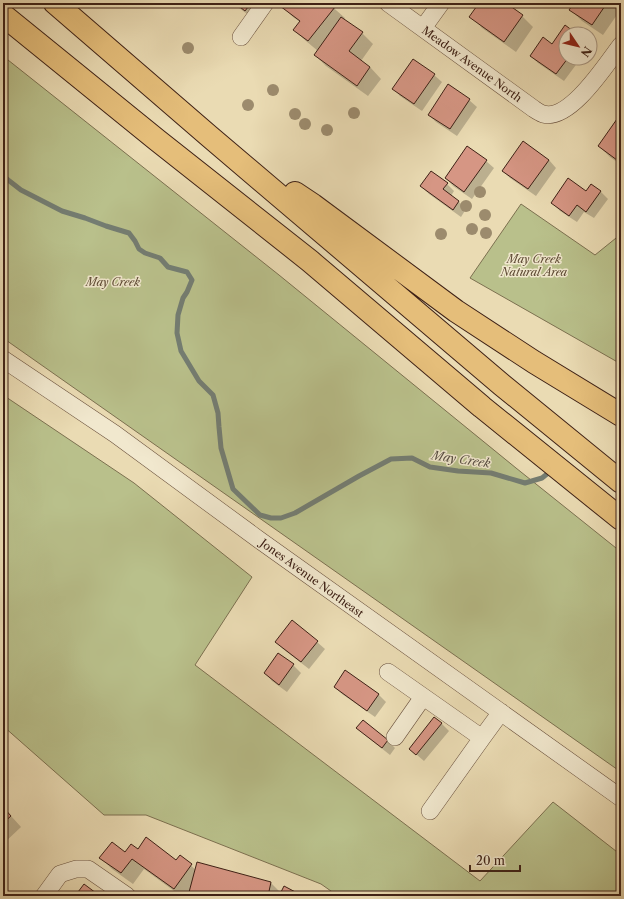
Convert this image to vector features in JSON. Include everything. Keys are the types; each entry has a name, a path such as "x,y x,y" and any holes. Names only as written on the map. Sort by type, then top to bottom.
{"highway":[{"path":"55,3 502,385 621,482"},
{"path":"3,15 157,140 310,261 482,407 621,519"},
{"path":"209,136 312,205 456,311 534,362 621,414"}],"street":[{"path":"241,37 265,3"},
{"name":"Meadow Avenue North","path":"388,3 543,114 559,112 577,100 586,91 621,45"},
{"path":"423,28 441,3"},
{"name":"Jones Avenue Northeast","path":"3,359 115,434 258,539 621,798"},
{"path":"388,672 482,738"},
{"path":"394,737 423,697"},
{"path":"430,811 501,712"},
{"path":"44,896 60,874 76,869 88,869 127,896"}],"green space":[{"name":"May Creek","path":"3,56 279,275 621,552 621,772 3,338"},
{"name":"May Creek Natural Area","path":"521,204 595,255 621,234 621,364 470,278"},
{"path":"3,395 134,483 252,577 195,665 480,881 553,802 621,855 621,895 338,896 321,884 146,815 104,815 3,726"}],"building":[{"path":"235,3 251,3 245,11"},
{"path":"283,3 330,3 335,7 308,41 293,30 300,21 280,6"},
{"path":"479,3 506,3 523,15 504,42 469,17"},
{"path":"574,3 607,3 592,25 569,10"},
{"path":"341,17 363,32 349,51 370,67 357,86 314,55"},
{"path":"558,35 558,66 562,66 556,74 530,56 543,37 552,44"},
{"path":"413,59 435,74 414,104 392,89"},
{"path":"448,84 470,99 450,129 428,115"},
{"path":"617,119 621,121 621,163 598,146"},
{"path":"523,141 549,160 528,189 502,171"},
{"path":"467,146 487,160 464,192 445,178"},
{"path":"431,171 448,183 443,189 459,201 453,210 420,186"},
{"path":"568,178 586,191 591,184 601,191 586,212 577,205 569,216 551,203"},
{"path":"292,620 318,641 301,662 275,642"},
{"path":"278,653 294,664 279,685 264,673"},
{"path":"345,670 379,694 367,711 334,687"},
{"path":"434,717 442,723 416,755 409,749"},
{"path":"363,720 388,740 382,748 356,728"},
{"path":"3,807 11,816 3,823"},
{"path":"146,837 176,860 180,855 192,864 174,889 132,859 121,873 99,858 112,842 125,852 131,844 138,849"},
{"path":"197,862 271,882 268,896 188,896"},
{"path":"84,884 100,896 75,896"},
{"path":"284,886 303,896 279,896"}],"waterway":[{"name":"May Creek","path":"3,176 21,190 62,211 129,233 139,249 145,253 160,258 168,267 187,272 192,280 183,298 178,315 177,333 181,351 199,381 213,395 218,413 221,448 233,489 260,515 271,518 281,518 295,513 391,459 412,458 430,467 458,471 491,473 525,483 542,478 552,470"}]}
